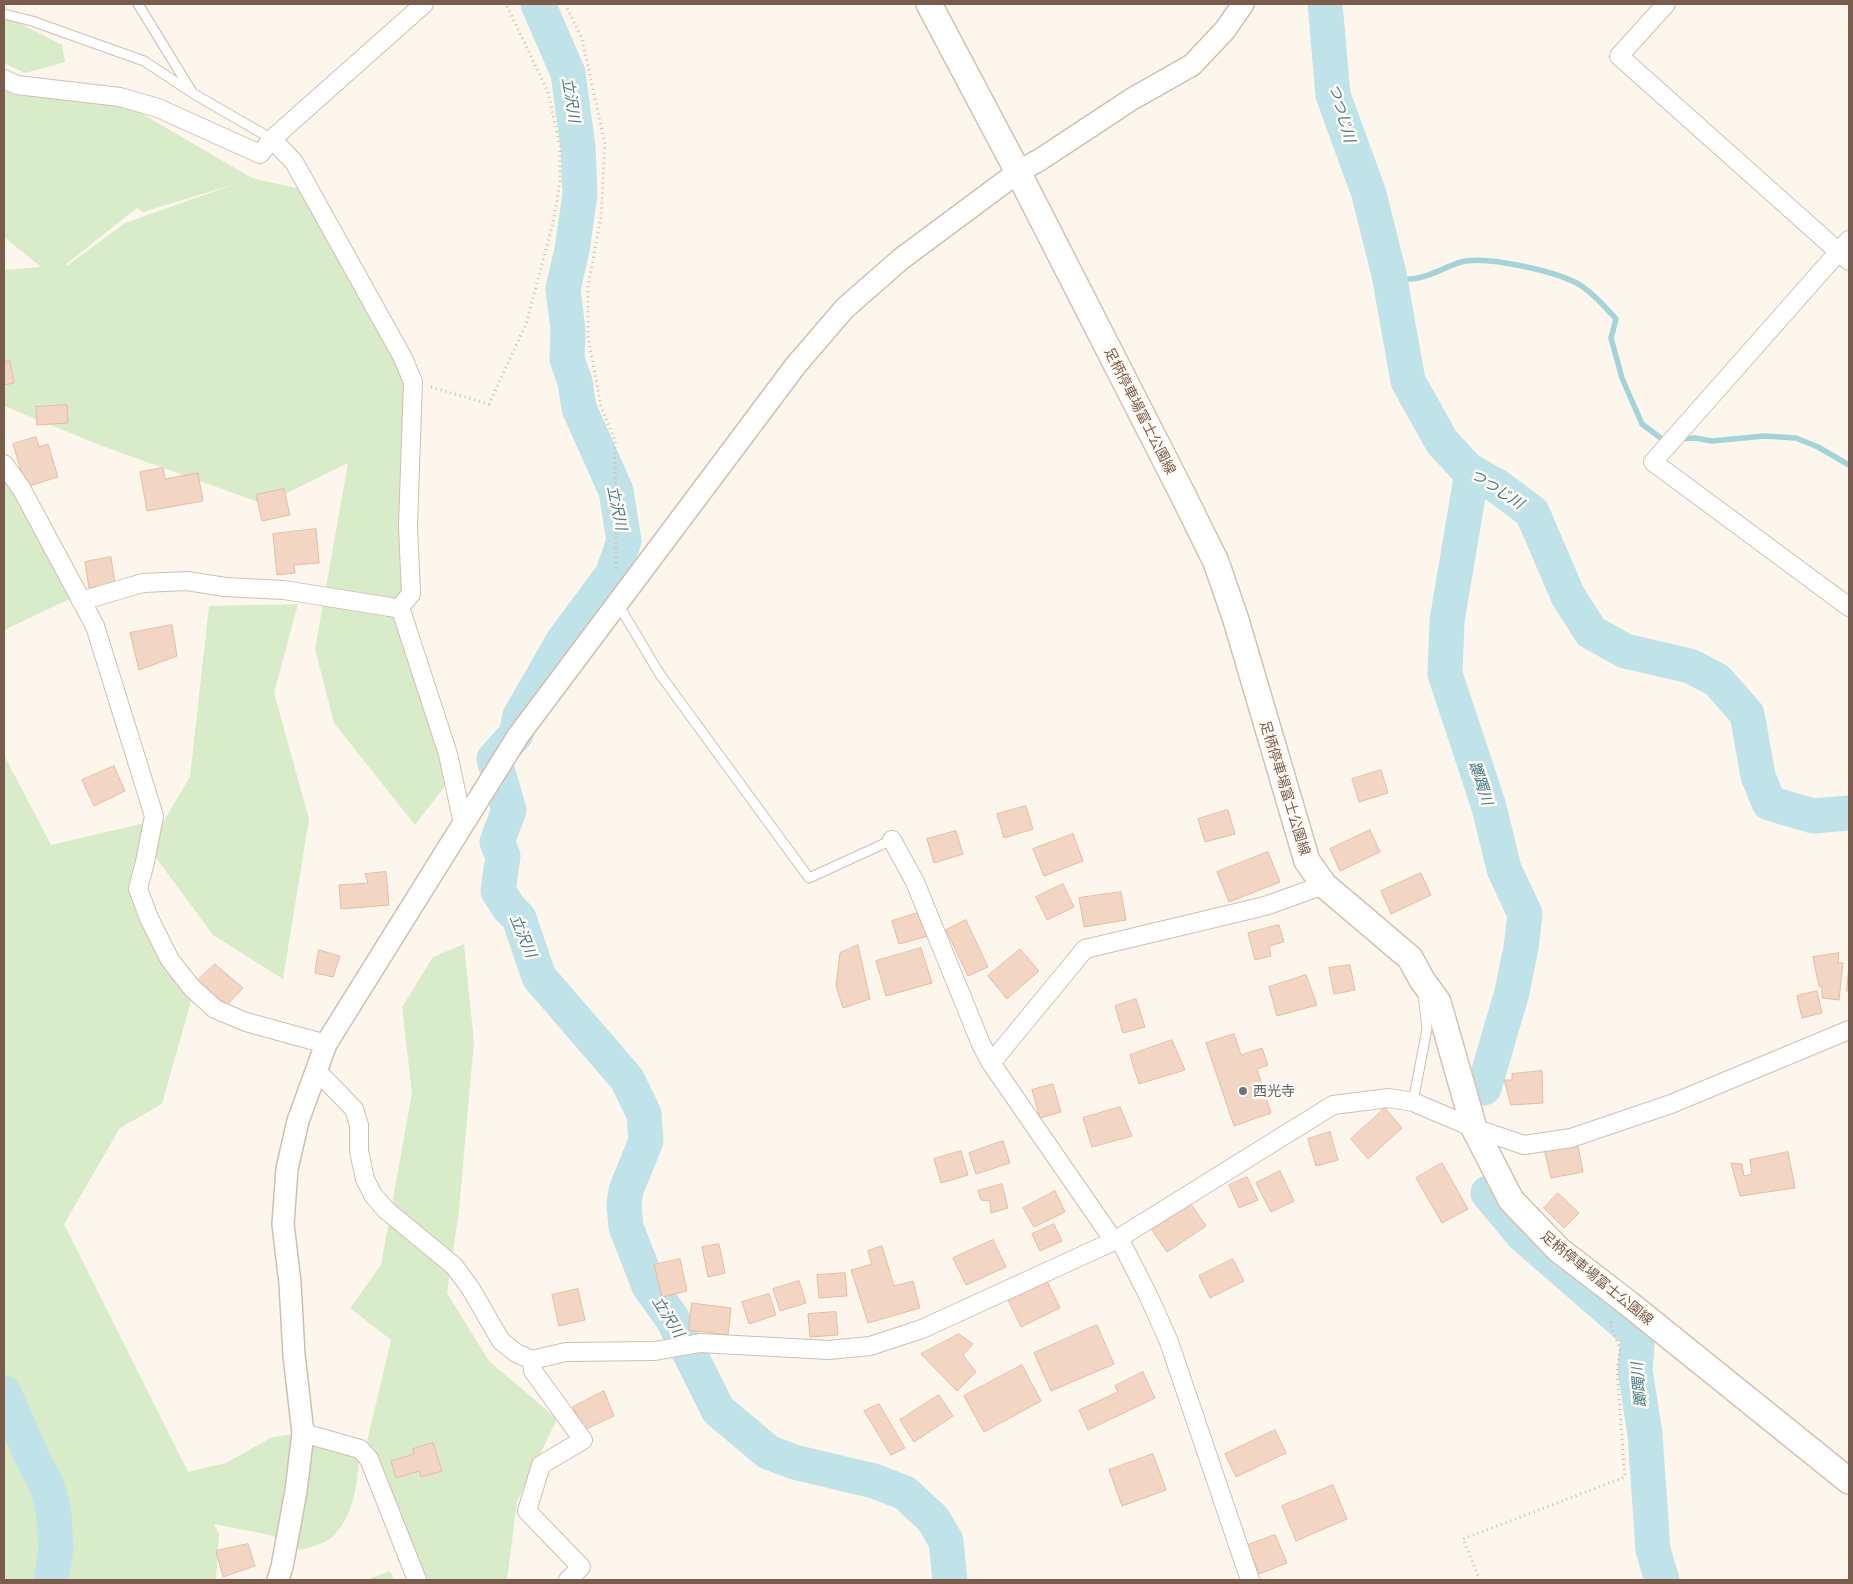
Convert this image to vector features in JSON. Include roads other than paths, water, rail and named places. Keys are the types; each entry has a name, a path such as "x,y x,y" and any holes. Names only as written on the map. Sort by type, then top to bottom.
{"main road":[{"name":"足柄停車場富士公園線","path":"929,4 1018,172 1216,562 1236,620 1307,862 1324,886 1410,958 1422,980 1438,1002 1474,1128 1511,1200 1559,1250 1628,1303 1849,1481"}],"street":[{"path":"4,79 16,86 120,97 158,108 260,154 272,139 424,4"},
{"path":"278,1580 296,1491 304,1433 294,1355 290,1283 283,1224 287,1169 298,1121 326,1044 518,736 796,365 844,308 901,259 1018,172 1132,99 1192,65 1225,30 1243,4"},
{"path":"1666,4 1619,56 1846,251 1653,462 1849,607"},
{"path":"81,601 143,583 187,581 225,587 284,590 399,609 411,594 408,526 413,382 403,358 294,162 272,139"},
{"path":"4,464 21,488 95,626 154,816 138,889 149,918 170,960 192,988 215,1009 246,1022 326,1044"},
{"path":"400,607 448,754 463,824"},
{"path":"892,840 915,882 981,1044 991,1063 1117,1240 1149,1297 1169,1342 1250,1580"},
{"path":"991,1063 1085,948 1265,906 1324,886"},
{"path":"317,1072 354,1109 359,1125 359,1152 365,1179 373,1195 386,1210 454,1266 471,1289 501,1341 516,1353 532,1360 566,1352 655,1351 700,1343 830,1350 870,1346 922,1329 1117,1240 1333,1105 1389,1098 1413,1102 1474,1128 1524,1145 1572,1138 1671,1104 1849,1030"},
{"path":"532,1360 533,1371 583,1440 541,1465 527,1511 581,1567 568,1580"},
{"path":"304,1433 360,1449 369,1459 417,1580"}],"lane":[{"path":"138,4 194,94"},
{"path":"4,14 32,21 144,61 194,94 272,139"},
{"path":"617,602 659,673 809,878 892,840"},
{"path":"1413,1102 1427,1030 1422,980"}],"waterway":[{"name":"立沢川","path":"538,4 568,73 578,147 580,194 572,250 563,289 568,330 567,359 575,382 579,408 616,491 624,541 612,575 563,641 520,716 516,734 494,759 509,810 497,842 503,856 498,891 509,908 519,918 539,977 627,1079 644,1114 646,1141 626,1190 624,1205 626,1227 649,1286 672,1318 718,1410 768,1452 794,1462 874,1481 905,1493 933,1519 946,1541 950,1580"},
{"name":"つつじ川","path":"1325,4 1333,95 1369,194 1389,274 1408,381 1442,442 1468,470 1497,486 1532,512 1568,596 1591,632 1625,651 1690,666 1717,680 1747,714 1758,776 1769,803 1813,816 1849,813"},
{"path":"1389,274 1405,279 1414,279 1461,262 1473,260 1524,266 1573,281 1597,298 1616,319 1611,338 1622,378 1642,424 1662,439 1667,439"},
{"path":"1679,439 1695,438 1712,441 1764,436 1796,438 1818,447 1849,465"},
{"name":"躑躅川","path":"1472,472 1447,621 1445,674 1489,807 1504,869 1525,914 1521,948 1512,992 1484,1088"},
{"name":"躑躅川","path":"1488,1193 1523,1235 1638,1335 1635,1370 1645,1434 1653,1550 1662,1580"},
{"path":"4,1393 48,1488 54,1514 56,1549 51,1580"}],"place":[{"name":"西光寺","path":"1243,1091"}]}
